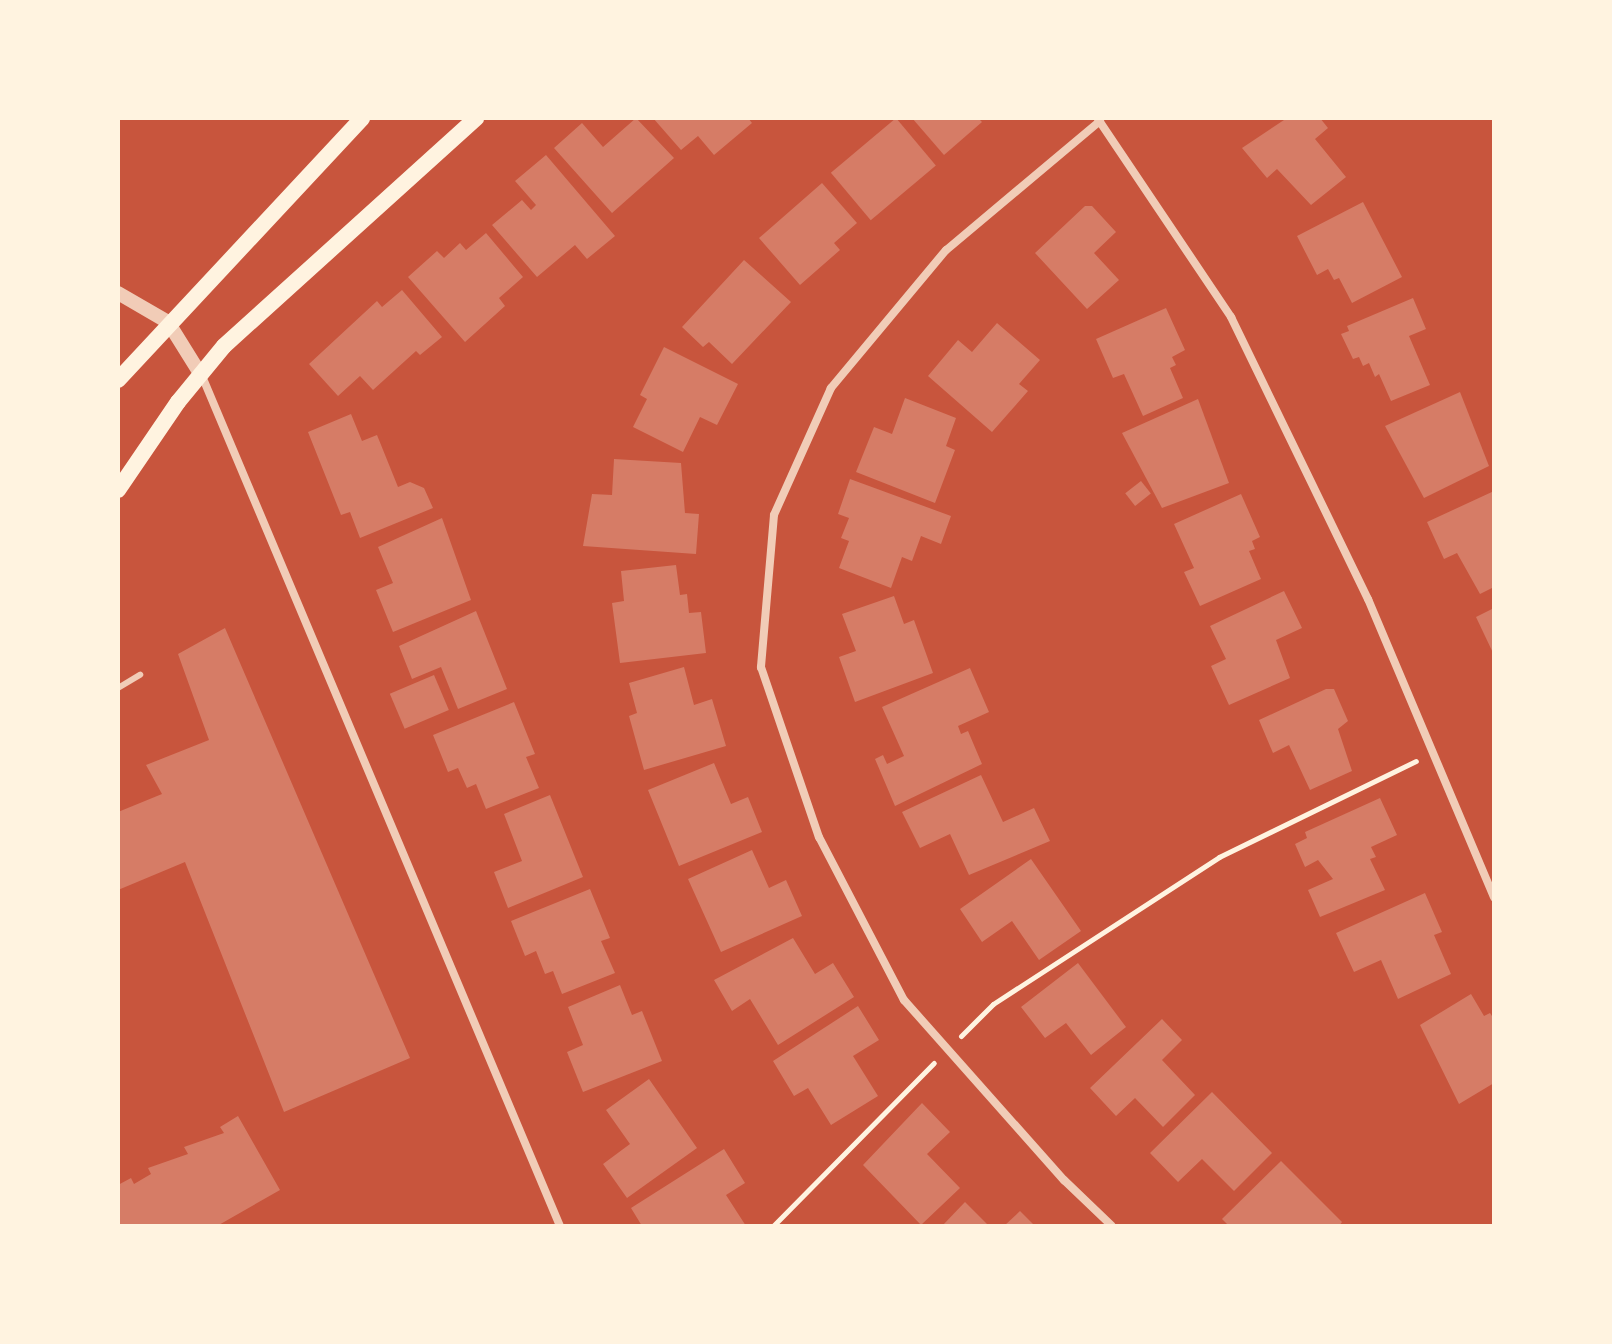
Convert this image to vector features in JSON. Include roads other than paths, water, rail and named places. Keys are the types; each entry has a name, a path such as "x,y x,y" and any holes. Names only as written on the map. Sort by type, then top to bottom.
{"main road":[{"path":"118,380 168,322 362,118"},
{"path":"118,490 201,375 258,314 476,118"}],"street":[{"path":"1112,1226 1064,1180 904,1000 819,837 761,667 774,515 831,388 946,250 1098,120 1231,317 1368,599 1494,898"},
{"path":"118,293 168,322 201,375 560,1226"}],"lane":[{"path":"118,688 140,675"}]}
